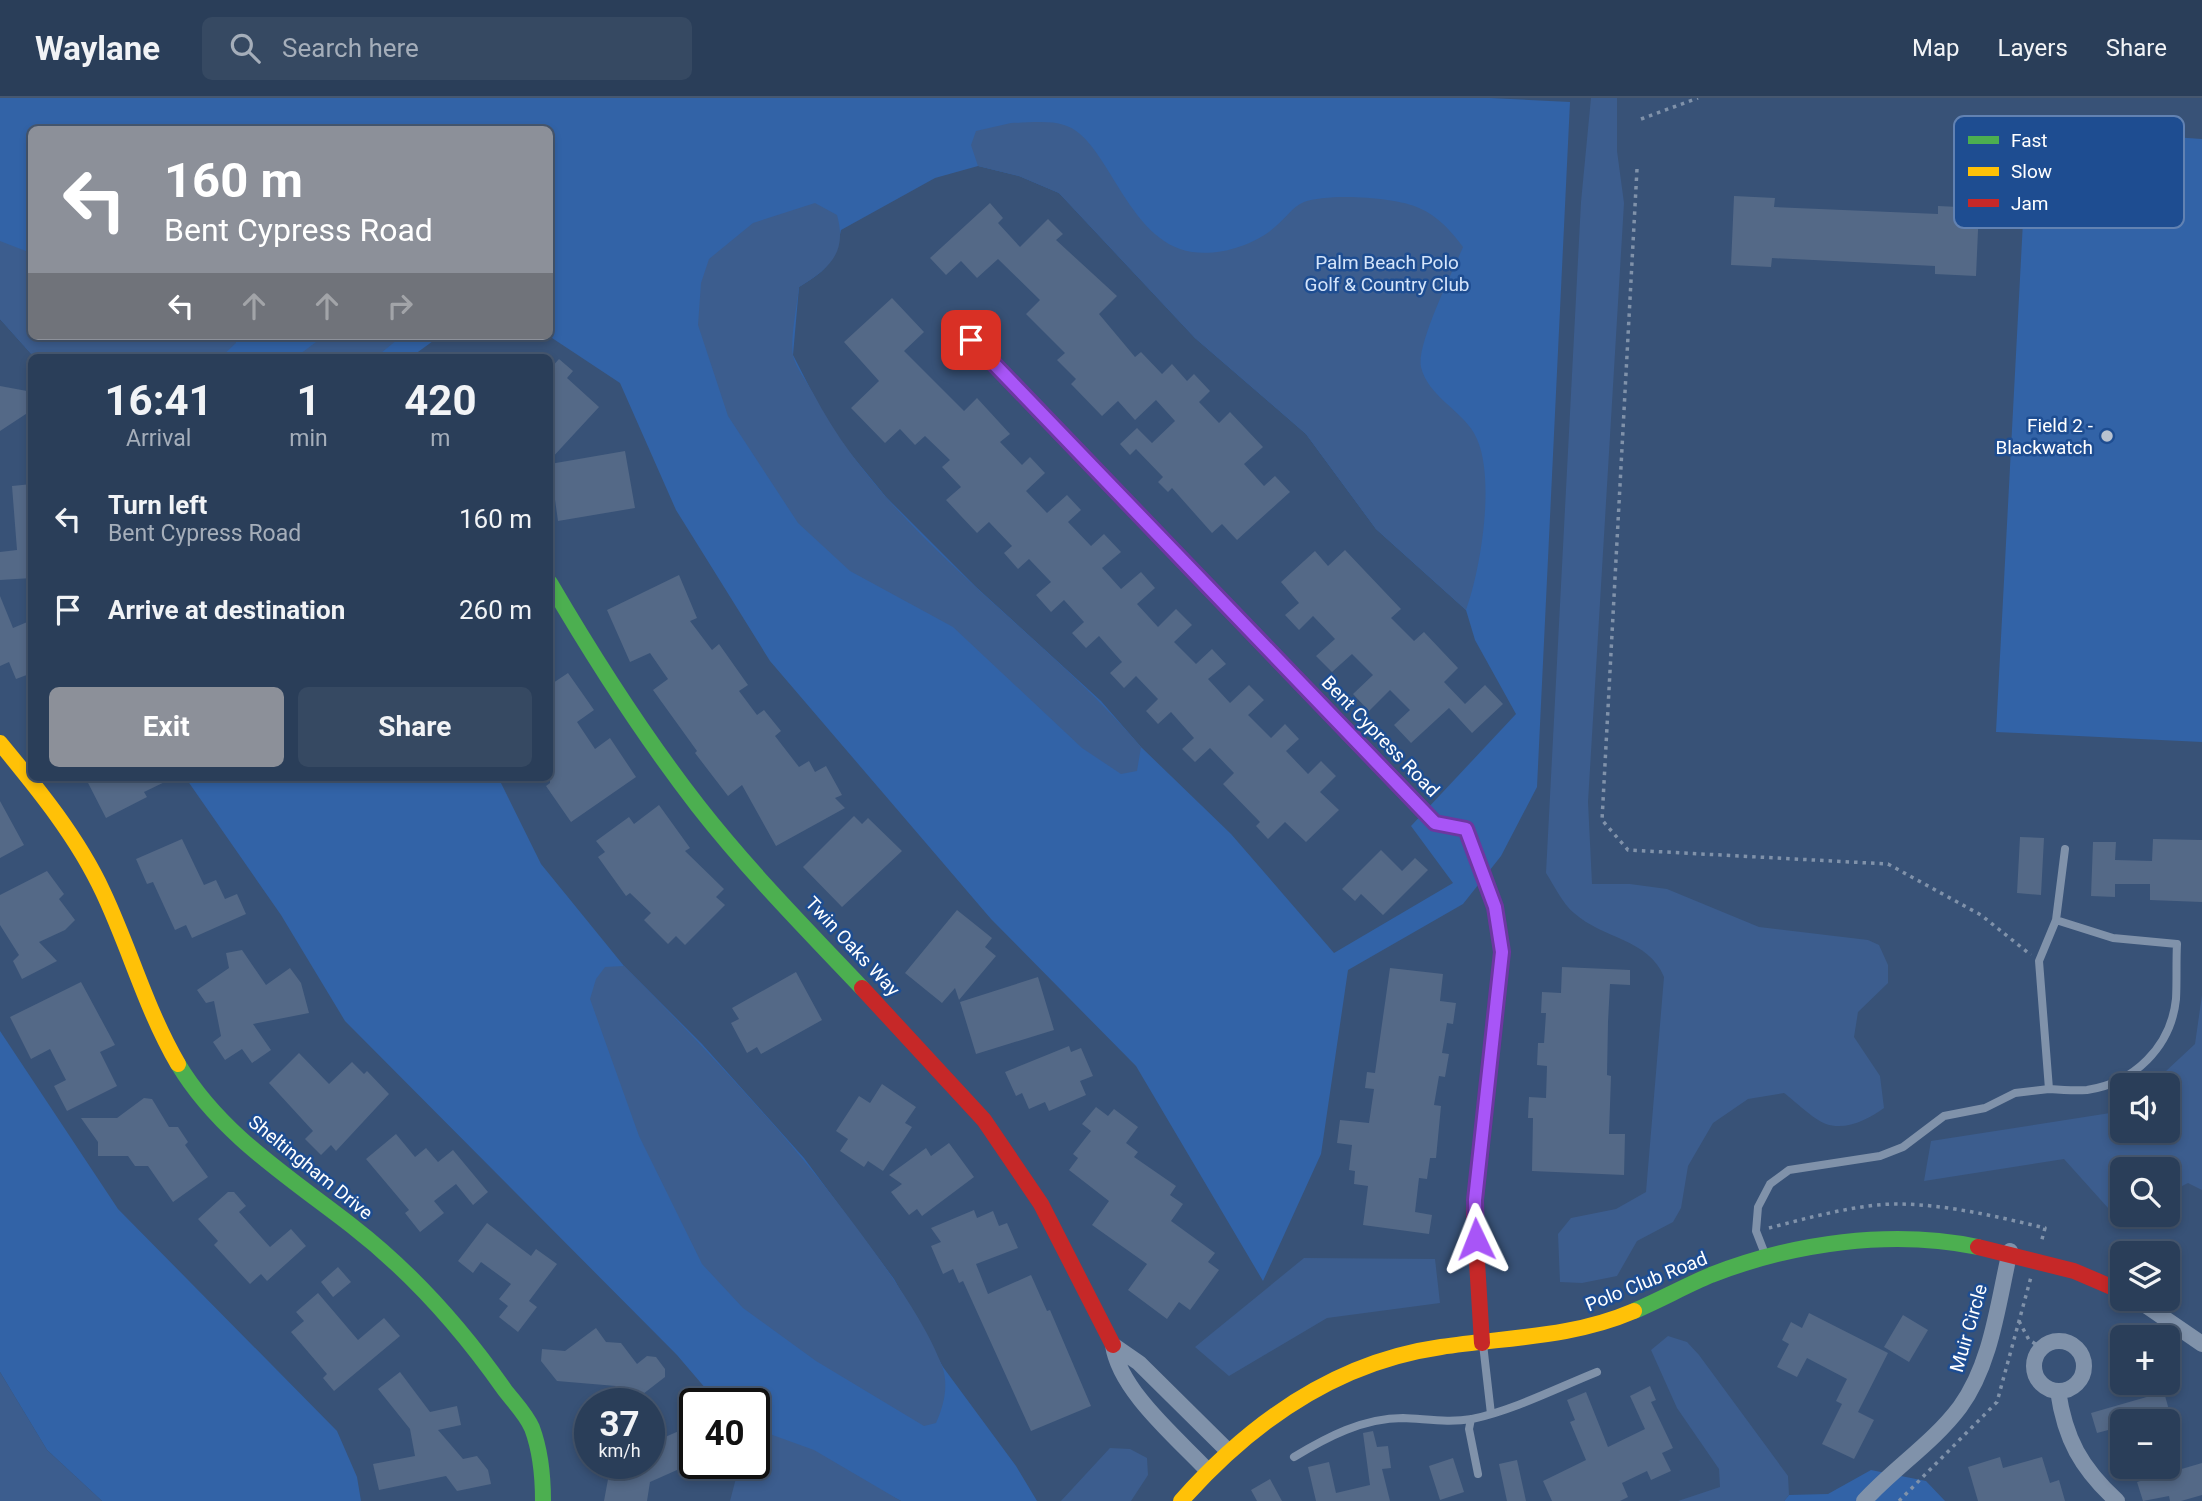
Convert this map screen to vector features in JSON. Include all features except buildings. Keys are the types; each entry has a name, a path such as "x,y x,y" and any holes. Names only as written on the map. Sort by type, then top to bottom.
{"street":[{"name":"Bent Cypress Road","path":"971,340 1435,823 1466,829 1495,907 1502,952 1474,1213 1482,1343"},
{"name":"Twin Oaks Way","path":"553,588 604,676 698,806 750,868 984,1120 1041,1204 1113,1345 1116,1360 1132,1387 1207,1470"},
{"name":"Sheltingham Drive","path":"0,743 28,779"},
{"name":"Sheltingham Drive","path":"30,781 97,880 158,1030 182,1070 230,1129 264,1160 354,1227 398,1265 477,1350 531,1426 543,1469 543,1501"},
{"name":"Polo Club Road","path":"1181,1501 1227,1450 1295,1399 1350,1372 1394,1357 1439,1347 1531,1339 1605,1322 1712,1275 1766,1257 1826,1244 1910,1238 1961,1242 2010,1251 2087,1275 2110,1286"},
{"name":"Muir Circle","path":"1864,1501 1943,1427 1974,1385 1984,1360 2010,1251"},
{"path":"2154,1311 2202,1344"},
{"path":"2051,1343 2070,1344 2083,1358 2082,1377 2076,1385 2058,1391 2048,1389 2035,1374 2034,1365 2042,1348 2051,1343"},
{"name":"Twin Oaks Way","path":"1113,1345 1139,1363 1227,1450"},
{"path":"2058,1391 2064,1428 2083,1464 2117,1501"}],"lane":[{"path":"2049,1090 2039,961 2056,920 2066,849"},
{"path":"1766,1257 1756,1231 1758,1207 1770,1184 1789,1170 1880,1156 1903,1147 1944,1116 1984,1108 2015,1093 2087,1090 2119,1081 2147,1062 2167,1032 2176,1001 2177,944 2113,938 2056,920"},
{"path":"1482,1343 1491,1414"},
{"path":"1294,1457 1328,1436 1366,1423 1401,1418 1448,1423 1471,1419 1491,1414 1597,1372"},
{"path":"1471,1419 1469,1430 1478,1474"}],"path":[{"path":"1641,119 1698,98"},
{"path":"1637,169 1602,820 1628,850 1888,864 1981,915 2039,961"},
{"path":"1756,1231 1812,1216 1900,1204 2003,1218 2045,1228 1997,1402 1899,1501"},
{"path":"2018,1320 2029,1340 2042,1348"}],"green space":[{"name":"Palm Beach Polo Golf & Country Club","path":"0,98 1490,98 1570,102 1537,787 1501,856 1463,904 1348,970 1321,1154 1263,1281 1136,1066 991,919 770,661 676,510 620,383 553,339 553,126 28,126 28,340 434,340 415,354 31,354 0,319","holes":["978,166 1019,176 1059,193 1195,338 1306,434 1376,529 1466,610 1475,640 1516,714 1411,826 1453,883 1334,953 1231,834 1141,747 1101,701 976,587 886,497 832,431 793,355 799,287 828,265 841,230 935,178"]},
{"name":"Field 2 - Blackwatch","path":"2184,138 2202,139 2202,742 1996,732 2023,228 2184,228"},
{"path":"188,781 500,781 541,864 624,966 702,1044 804,1158 894,1279 943,1367 1016,1466 1037,1501 901,1501 770,1435 770,1388 705,1388 677,1355 345,1021 281,915"},
{"path":"0,1031 118,1209 337,1431 357,1477 361,1501 102,1501 47,1450 0,1372"},
{"path":"1871,1470 1926,1481 1945,1501 1784,1501 1789,1495 1828,1494"}],"shaded area":[{"path":"1591,98 1617,98 1617,151 1624,203 1588,802 1592,884 1630,884 1667,889 1759,927 1868,940 1879,945 1888,965 1888,983 1858,1012 1854,1037 1880,1076 1884,1108 1857,1123 1834,1126 1816,1119 1784,1093 1748,1099 1713,1123 1688,1166 1681,1208 1673,1222 1637,1241 1617,1276 1582,1283 1560,1282 1558,1234 1571,1218 1616,1209 1646,1192 1664,977 1657,964 1637,947 1598,929 1574,913 1546,873 1581,202"},
{"path":"1011,123 1058,123 1079,133 1093,148 1134,211 1150,230 1169,244 1192,252 1225,251 1248,244 1268,233 1300,204 1315,199 1345,197 1408,204 1432,215 1449,230 1463,247 1429,326 1421,367 1430,386 1474,433 1485,471 1486,495 1481,546 1466,610 1376,529 1306,434 1195,338 1059,193 1019,176 978,166 971,145 976,131"},
{"path":"815,203 837,215 840,240 827,267 799,287 792,349 799,370 844,444 881,491 922,536 1057,661 1141,747 1137,771 1121,774 1082,748 953,627 850,571 798,523 728,416 698,325 701,283 709,259 753,223"},
{"path":"0,241 28,252 28,340 236,340 236,343 224,354 31,354 0,319"},
{"path":"319,340 397,340 380,354 300,354"},
{"path":"624,966 776,1127 859,1231 893,1279 916,1314 942,1366 945,1395 936,1423 924,1426 816,1361 743,1308 702,1264 639,1136 590,999 596,979 605,967"},
{"path":"2202,995 2202,1190 2188,1183 2180,1187 2180,1157 2110,1157 2110,1210 2064,1159 1924,1181 1931,1141 2110,1113 2110,1143 2180,1143 2180,1073 2164,1073 2195,1044"},
{"path":"1304,1258 1435,1259 1440,1303 1327,1318 1229,1376 1195,1347"},
{"path":"1668,1336 1687,1342 1699,1355 1788,1476 1789,1495 1784,1501 1678,1501 1720,1487 1719,1469 1677,1408 1651,1350"},
{"path":"0,1372 47,1450 102,1501 0,1501"},
{"path":"770,1434 814,1450 901,1501 730,1501 736,1479 770,1479"},
{"path":"1110,1448 1130,1449 1147,1458 1148,1475 1131,1501 1061,1501"}],"traffic: fast":[{"path":"971,340 1346,731"},
{"path":"553,588 620,697 698,806 757,876 862,988"},
{"path":"178,1064 195,1089 235,1133 280,1172 373,1243 415,1282 453,1323 529,1423 539,1455 543,1501"},
{"path":"1634,1311 1711,1275 1809,1247 1843,1242 1911,1239 1978,1247"}],"traffic: slow":[{"path":"1346,731 1435,823 1466,829 1495,907 1502,952 1497,1000"},
{"path":"0,743 28,777"},
{"path":"31,781 82,852 93,872 157,1022 178,1064"},
{"path":"1181,1501 1236,1446 1266,1422 1297,1400 1365,1366 1441,1347 1563,1332 1634,1311"}],"traffic: jam":[{"path":"862,988 984,1120 1041,1204 1113,1345"},
{"path":"1482,1343 1474,1213 1497,1000"},
{"path":"1978,1247 2074,1271 2110,1286"}],"place":[{"name":"Field 2 - Blackwatch","path":"2107,436"}],"route":[{"path":"971,340 1435,823 1466,829 1495,907 1502,952 1475,1200 1476,1239"}]}
